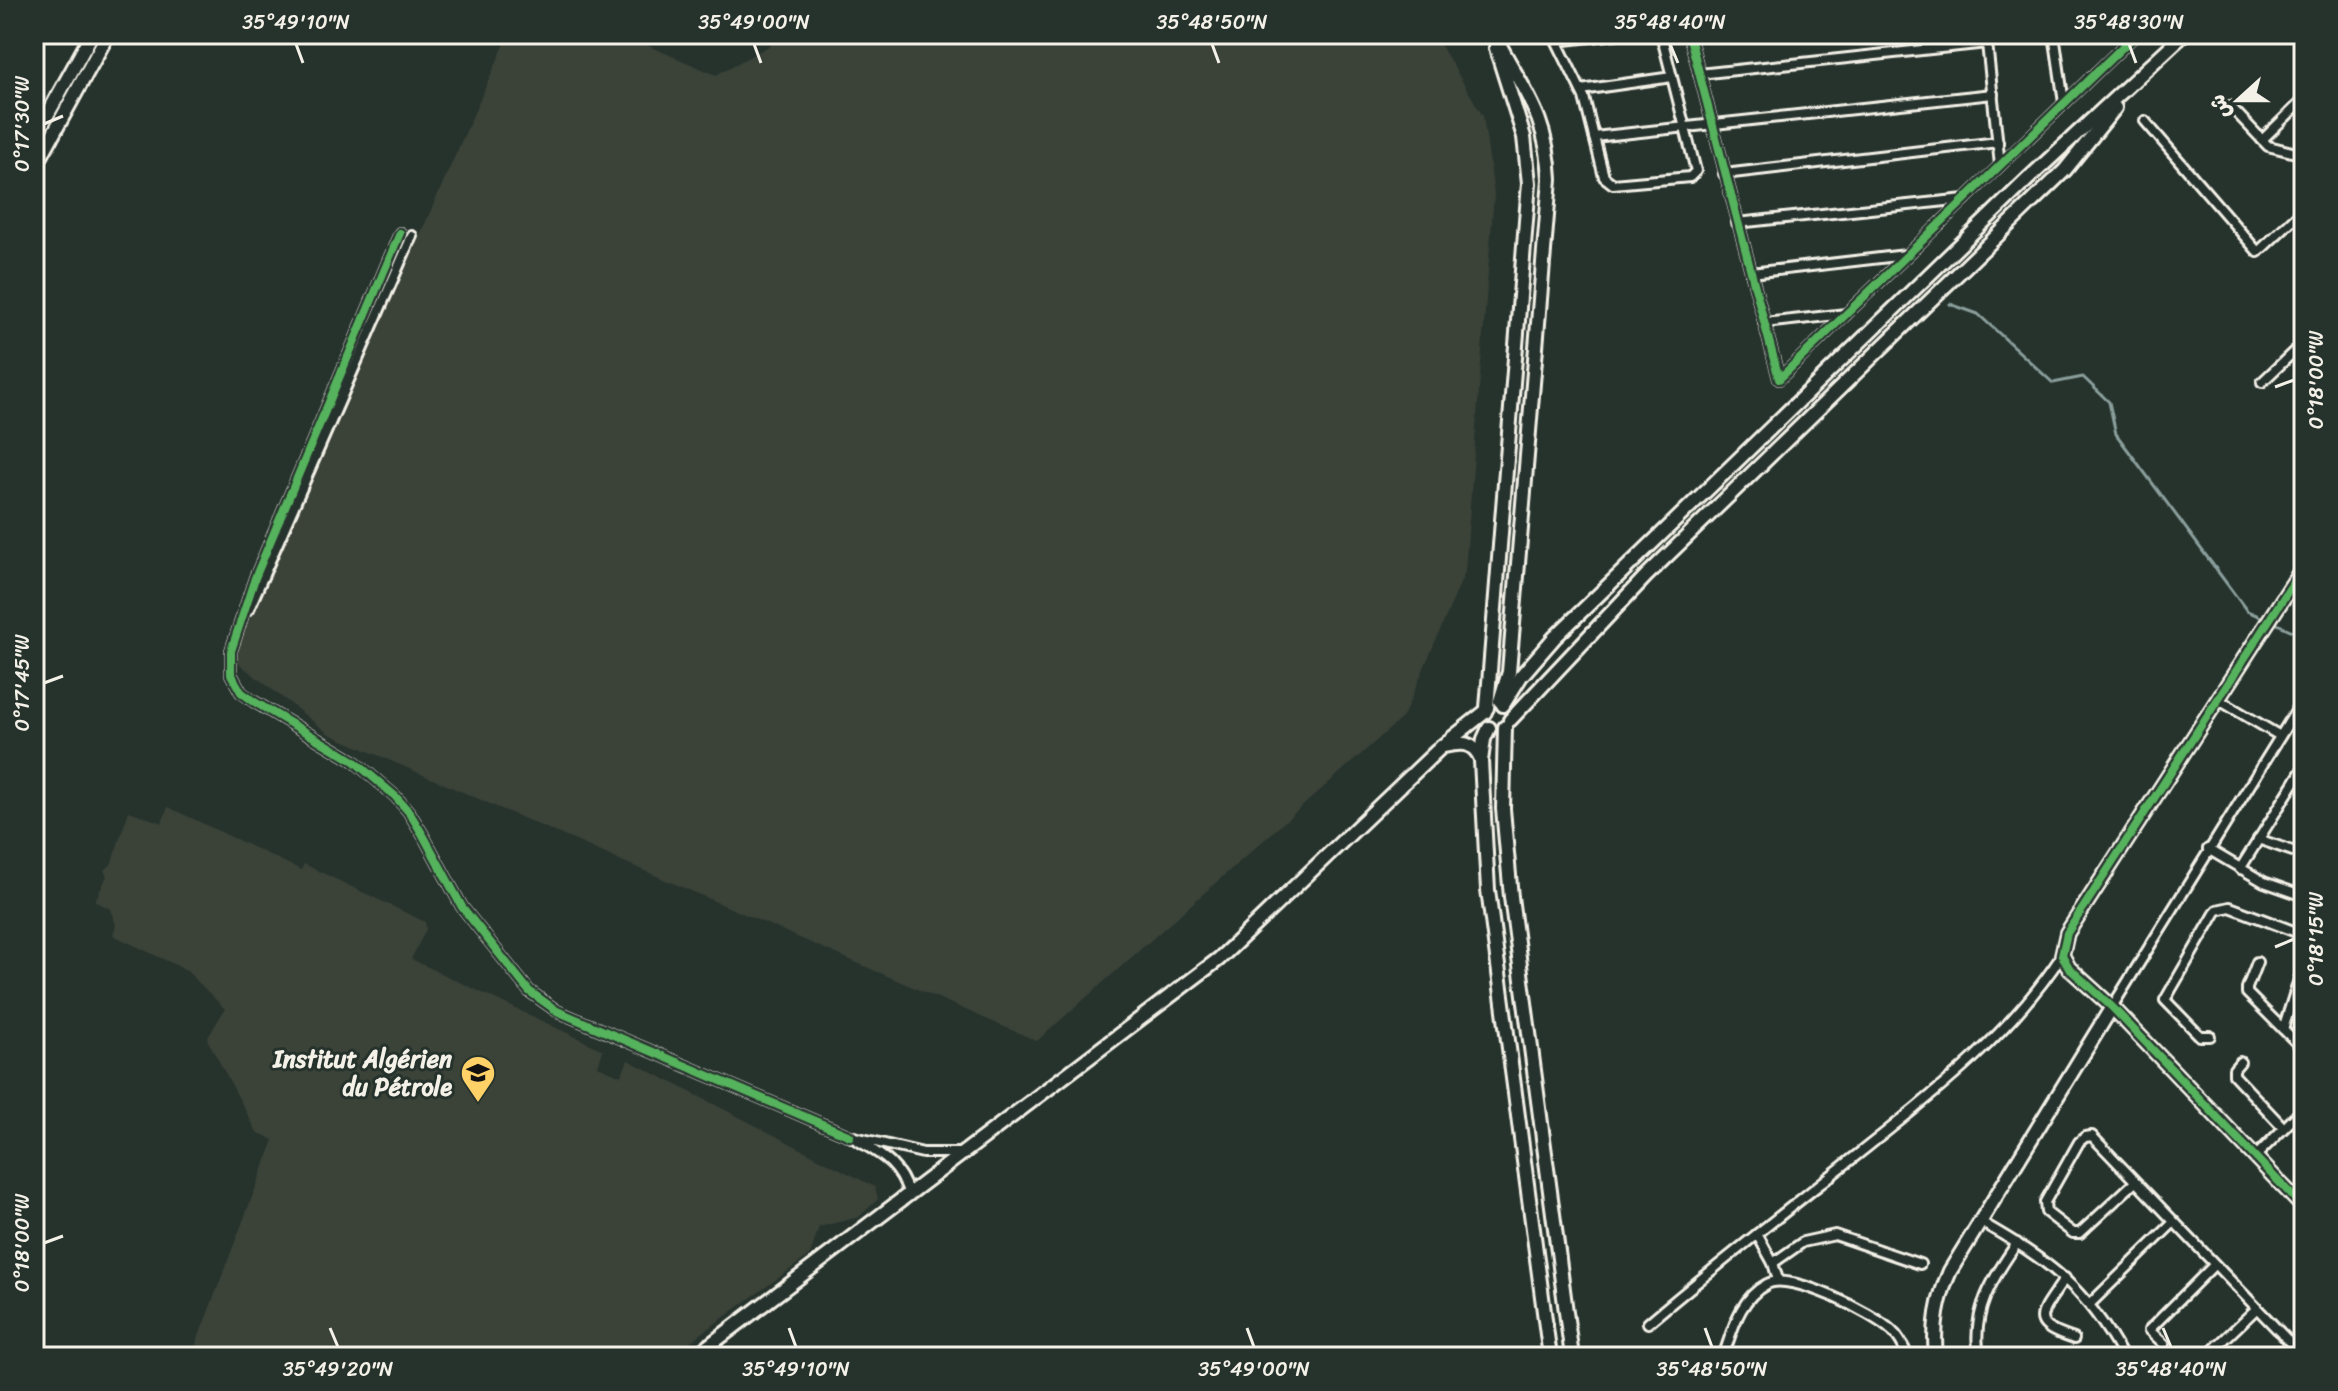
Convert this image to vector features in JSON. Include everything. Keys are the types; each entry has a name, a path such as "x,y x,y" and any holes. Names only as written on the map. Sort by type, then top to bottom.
{"main road":[{"path":"34,139 92,34"},
{"path":"34,169 108,34"},
{"path":"1492,34 1530,96 1542,123 1550,179 1509,672 1484,739 1481,761 1488,890 1550,1357"},
{"path":"1492,34 1524,137 1529,183 1492,714 1497,731 1508,724 1646,576 2065,170 2139,78"},
{"path":"694,1357 1219,959 1441,747 1492,714 1554,638 2028,179 2184,34"},
{"path":"2304,566 2067,933 2062,955 2069,968 2112,1007 2304,1208"},
{"path":"1492,714 1509,712 1503,809 1511,897 1572,1357"},
{"path":"1441,747 1468,744 1474,747 1481,761"},
{"path":"1936,1357 1934,1333 1940,1293 2112,1007"}],"street":[{"path":"1616,34 1555,37 1581,90 1604,177 1613,184 1694,175 1696,165 1661,34"},
{"path":"1689,34 1779,379 2136,34"},
{"path":"2054,34 2064,103"},
{"path":"2299,34 2304,39"},
{"path":"1699,74 1986,38 2000,165"},
{"path":"1581,90 1672,77"},
{"path":"1594,137 1993,94"},
{"path":"2262,140 2304,99"},
{"path":"2230,106 2268,146 2304,155"},
{"path":"2145,121 2258,252 2303,211"},
{"path":"1724,174 1998,142"},
{"path":"1737,223 1965,199"},
{"path":"400,233 255,578 237,635 230,663 231,674 241,692 354,761 395,796 423,835 462,907 541,1002 850,1136 890,1161 898,1169 909,1195"},
{"path":"237,635 269,570 412,236"},
{"path":"1751,273 1907,255"},
{"path":"1764,323 1846,314"},
{"path":"2262,382 2304,342"},
{"path":"2112,1007 2304,698"},
{"path":"2219,700 2280,736"},
{"path":"2240,869 2304,767"},
{"path":"2258,839 2304,855"},
{"path":"2208,849 2264,882 2304,896"},
{"path":"2210,1036 2200,1036 2165,1000 2217,910 2230,907 2304,935"},
{"path":"1648,1323 1952,1078 2048,978 2062,955"},
{"path":"2257,962 2247,993 2304,1050"},
{"path":"2283,1029 2304,964"},
{"path":"2240,1062 2234,1069 2234,1075 2283,1127"},
{"path":"2255,1157 2304,1108"},
{"path":"850,1136 923,1153 964,1153"},
{"path":"2134,1183 2080,1233 2073,1233 2044,1207 2065,1166 2085,1137 2092,1136 2299,1352 2294,1357"},
{"path":"1981,1222 2017,1243 2065,1278 2090,1304 2123,1357"},
{"path":"2090,1304 2173,1223"},
{"path":"1757,1234 1773,1263 1778,1280"},
{"path":"1773,1263 1803,1242 1835,1235 1920,1264"},
{"path":"1979,1357 1978,1316 1983,1297 2017,1243"},
{"path":"2164,1344 2149,1330 2214,1265"},
{"path":"2065,1278 2043,1314 2042,1322 2052,1332 2074,1339"},
{"path":"1723,1357 1740,1309 1758,1289 1778,1280 1807,1287 1881,1322 1895,1333 1908,1357"},
{"path":"2206,1357 2256,1309"}],"shaded area":[{"path":"509,34 621,34 716,75 791,34 1434,34 1483,116 1494,194 1465,572 1403,717 1037,1041 329,734 237,662 241,639"},
{"name":"Institut Algérien du Pétrole","path":"168,807 301,870 304,864 425,922 426,929 411,959 603,1050 598,1066 621,1076 628,1060 875,1187 878,1199 859,1217 819,1227 810,1255 669,1357 191,1357 274,1140 257,1132 207,1039 225,1009 186,970 113,935 116,925 110,909 95,901 107,876 104,870 111,865 129,811 162,823"}],"waterway":[{"path":"1950,304 1978,314 2053,383 2083,377 2109,402 2116,434 2247,611 2261,617"},
{"path":"2277,624 2304,636"}],"cycle path":[{"path":"1689,34 1779,379 2136,34"},
{"path":"400,233 255,578 231,651 231,674 241,692 253,701 354,761 395,796 423,835 462,907 529,991 557,1011 850,1136"},
{"path":"2304,566 2067,933 2062,955 2069,968 2112,1007 2304,1208"}],"place":[{"name":"Institut Algérien du Pétrole","path":"478,1104"}]}
